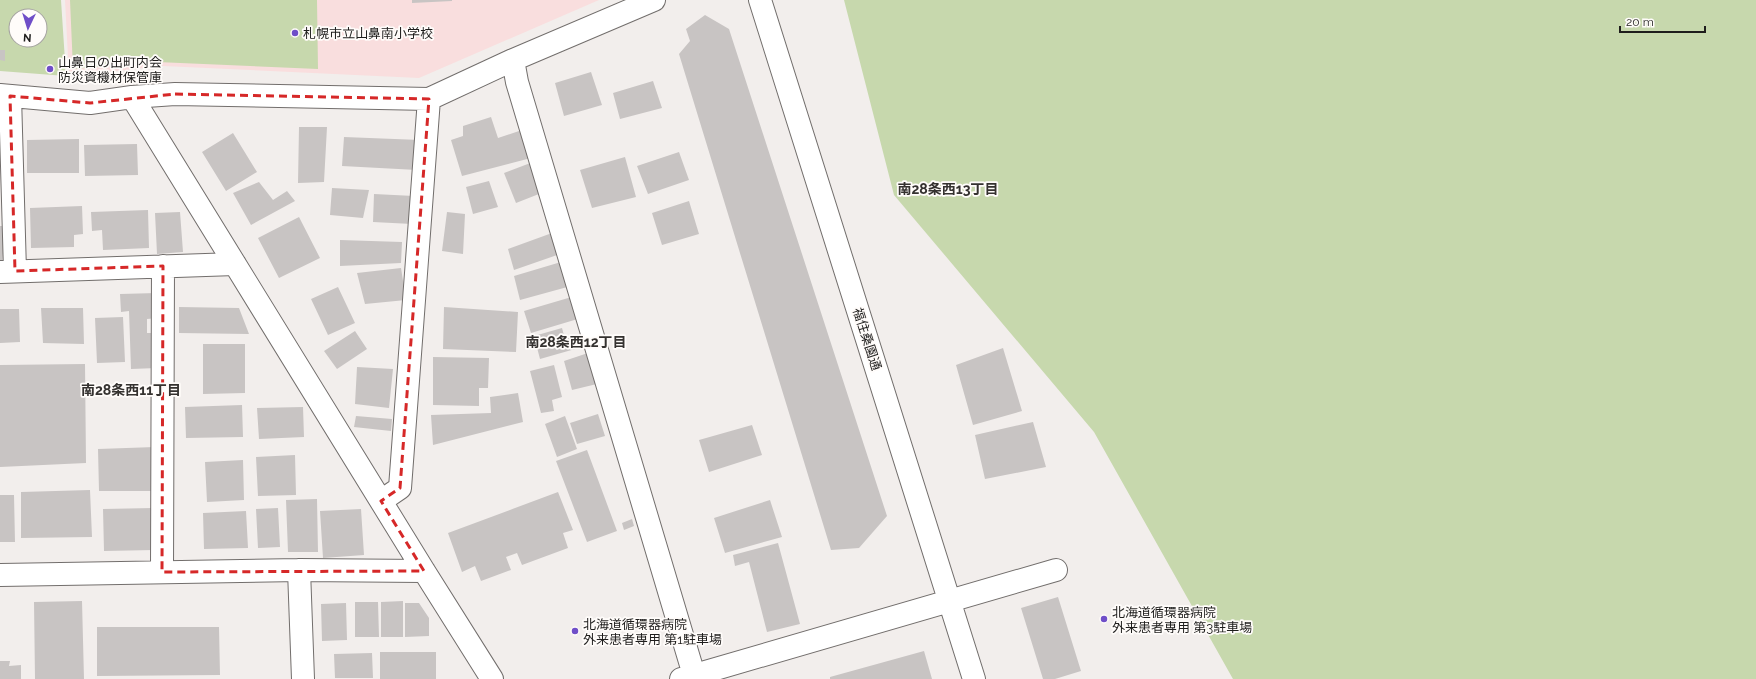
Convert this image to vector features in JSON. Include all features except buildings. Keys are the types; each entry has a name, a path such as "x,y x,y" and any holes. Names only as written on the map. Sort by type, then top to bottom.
{"street":[{"path":"235,264 7,271 5,96 90,103 132,97 175,94 429,99 513,60 654,0"},
{"name":"福住桑園通","path":"760,0 974,679"},
{"path":"513,60 517,82 687,677 1056,570"},
{"path":"132,97 492,679"},
{"path":"381,501 400,488 429,99"},
{"path":"162,572 163,266"},
{"path":"0,575 300,570 424,571"},
{"path":"300,570 303,679"}],"highlighted area":[{"path":"175,94 429,99 400,488 381,501 424,571 162,572 163,266 15,271 10,96 90,103"}],"shaded area":[{"name":"札幌市立山鼻南小学校","path":"65,0 599,0 419,78 163,66 69,76"}],"green space":[{"path":"0,0 61,0 66,76 0,71"},
{"path":"70,0 317,0 318,69 157,62 73,69"},
{"path":"844,0 1756,0 1756,679 1233,679 1094,432 894,195"}],"place":[{"name":"札幌市立山鼻南小学校","path":"295,33"},
{"name":"山鼻日の出町内会 防災資機材保管庫","path":"50,69"},
{"name":"北海道循環器病院 外来患者専用 第3駐車場","path":"1104,619"},
{"name":"北海道循環器病院 外来患者専用 第1駐車場","path":"575,631"}],"district":[{"name":"南28条西13丁目","path":"948,189"},
{"name":"南28条西12丁目","path":"576,342"},
{"name":"南28条西11丁目","path":"131,390"}]}
